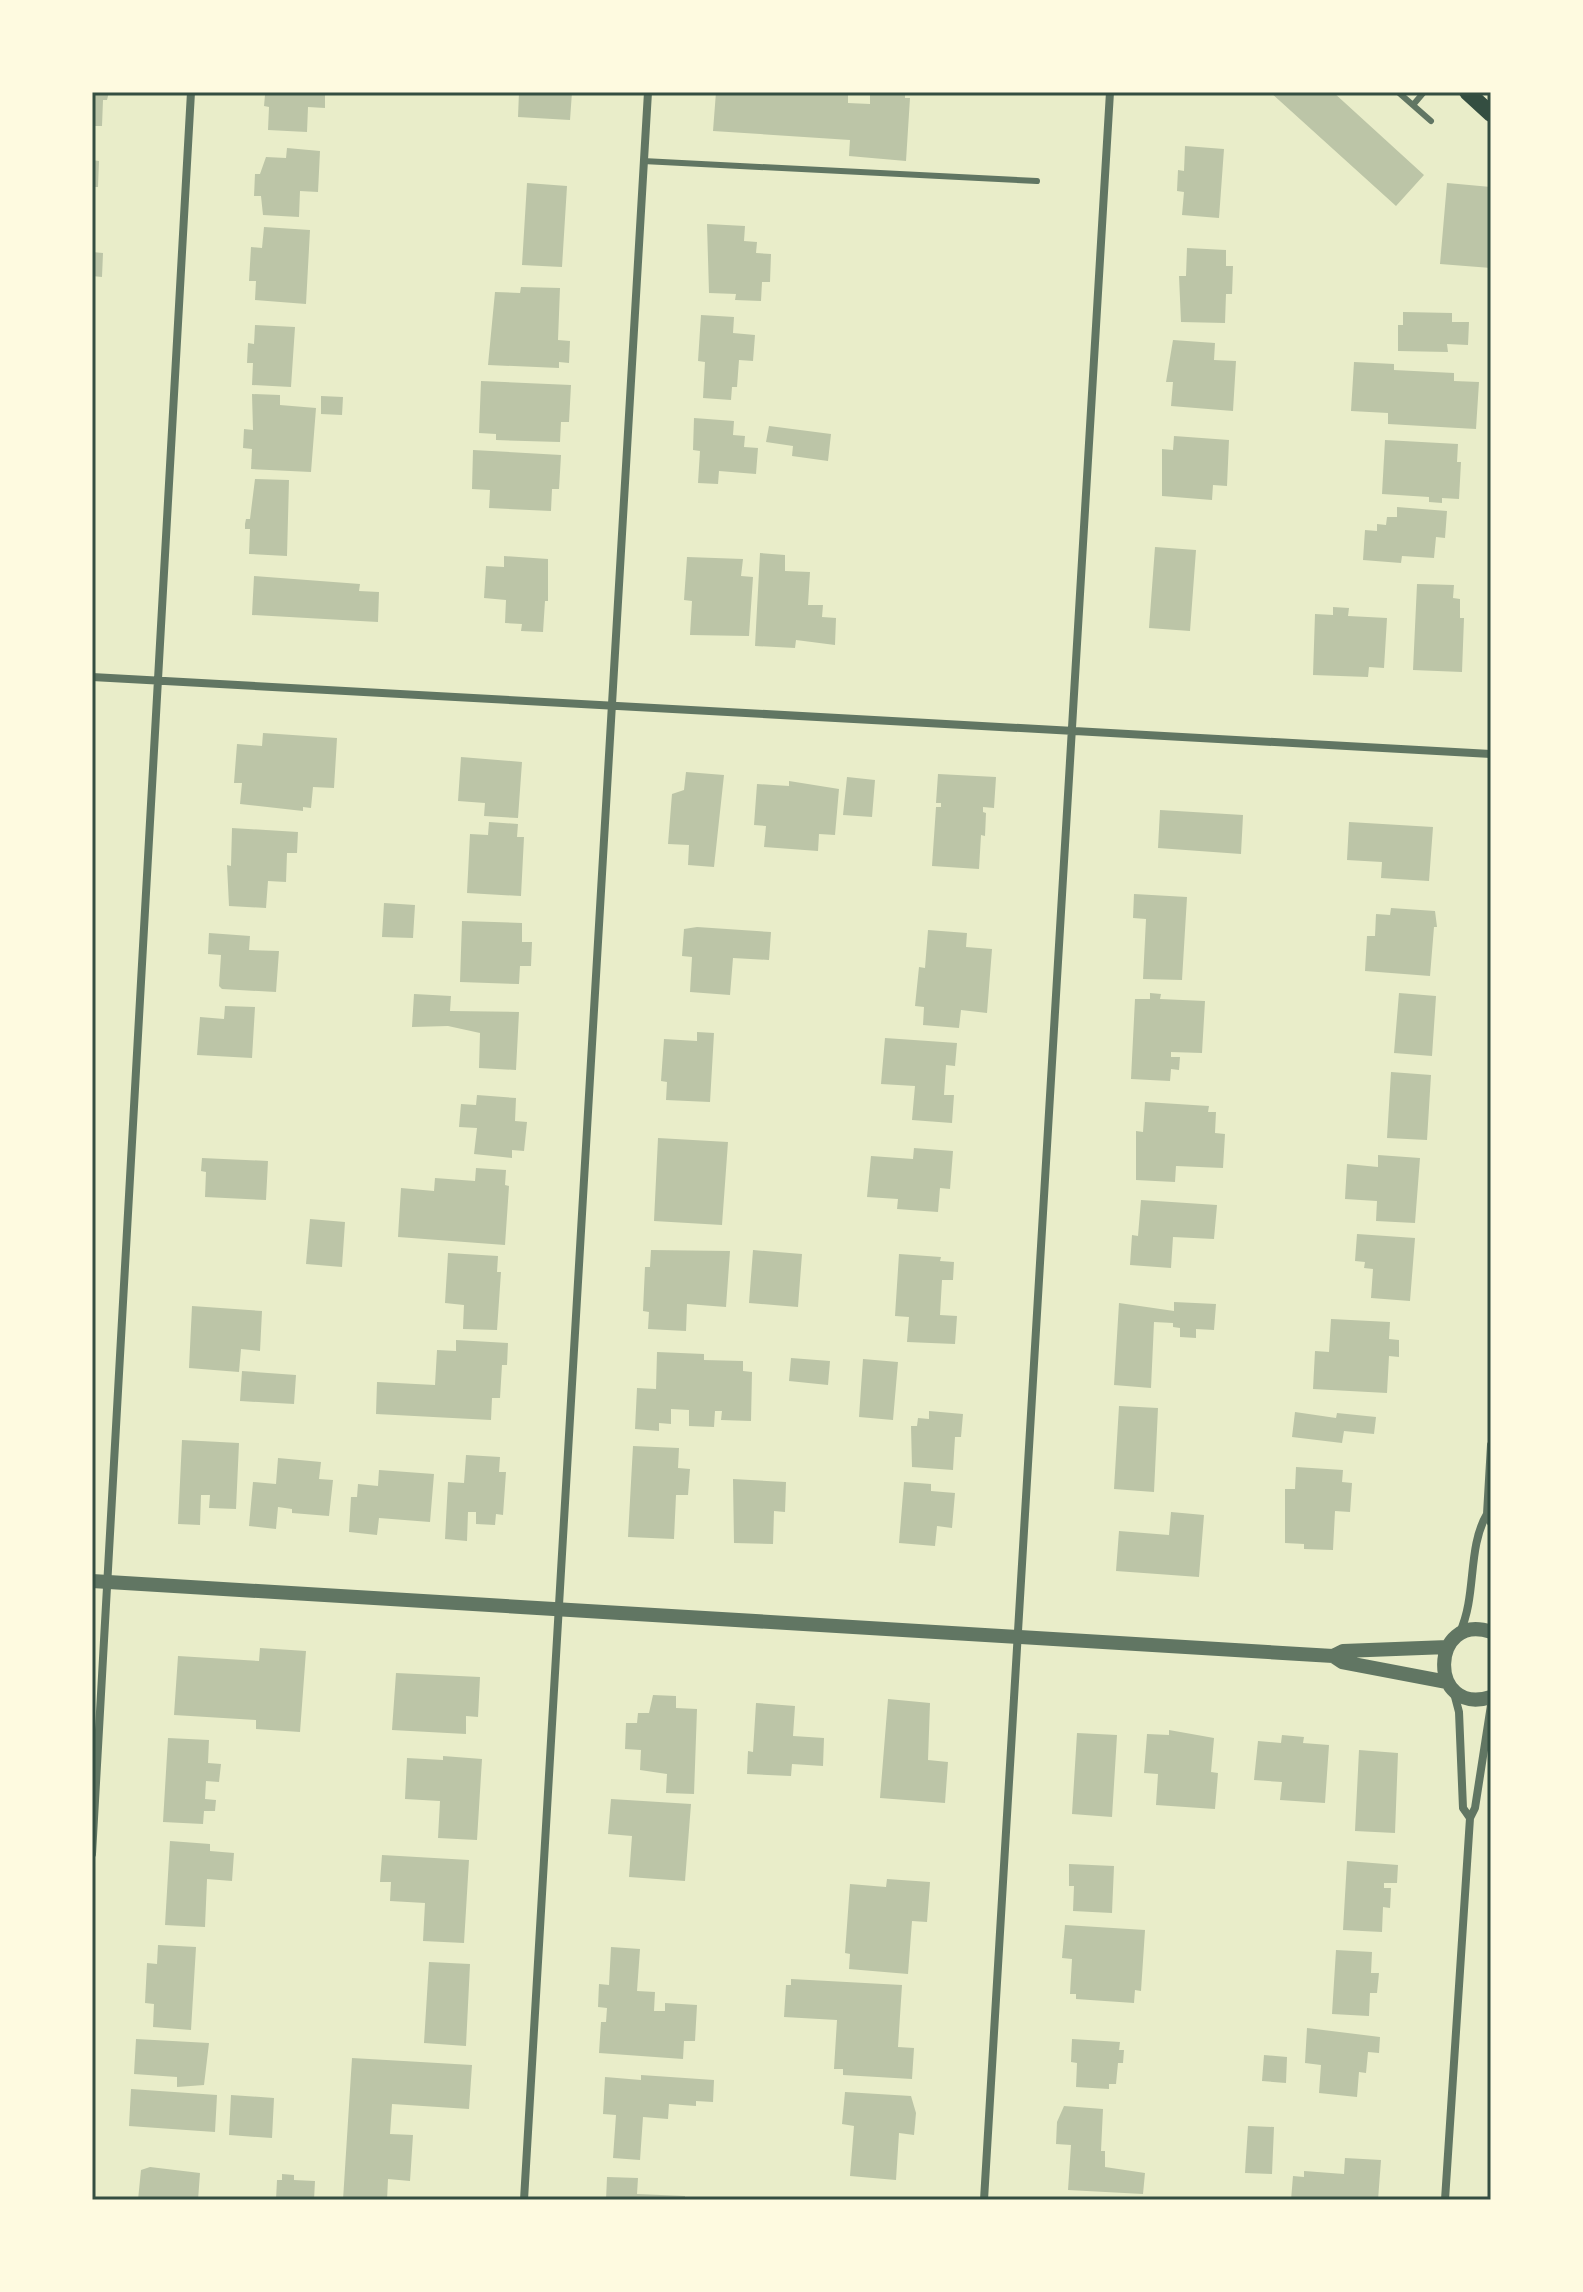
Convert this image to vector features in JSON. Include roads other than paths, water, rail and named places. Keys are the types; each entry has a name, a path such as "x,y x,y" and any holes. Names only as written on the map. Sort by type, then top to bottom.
{"main road":[{"path":"1467,92 1491,114"}],"street":[{"path":"92,1854 191,92"},
{"path":"524,2200 648,92"},
{"path":"984,2200 1110,92"},
{"path":"92,677 1491,754"},
{"path":"1491,1445 1487,1514 1491,1523"},
{"path":"1470,1818 1463,1808 1459,1712 1443,1671 1448,1647 1459,1634 1469,1611 1479,1527 1487,1514"},
{"path":"92,1581 1333,1656 1342,1662 1450,1686 1475,1700 1491,1697"},
{"path":"1459,1634 1475,1629 1491,1632"},
{"path":"1333,1656 1343,1651 1448,1647"},
{"path":"1445,2200 1470,1818 1475,1808 1491,1705"}],"lane":[{"path":"1398,92 1431,121"},
{"path":"1413,105 1424,92"},
{"path":"643,161 1037,181"}]}
